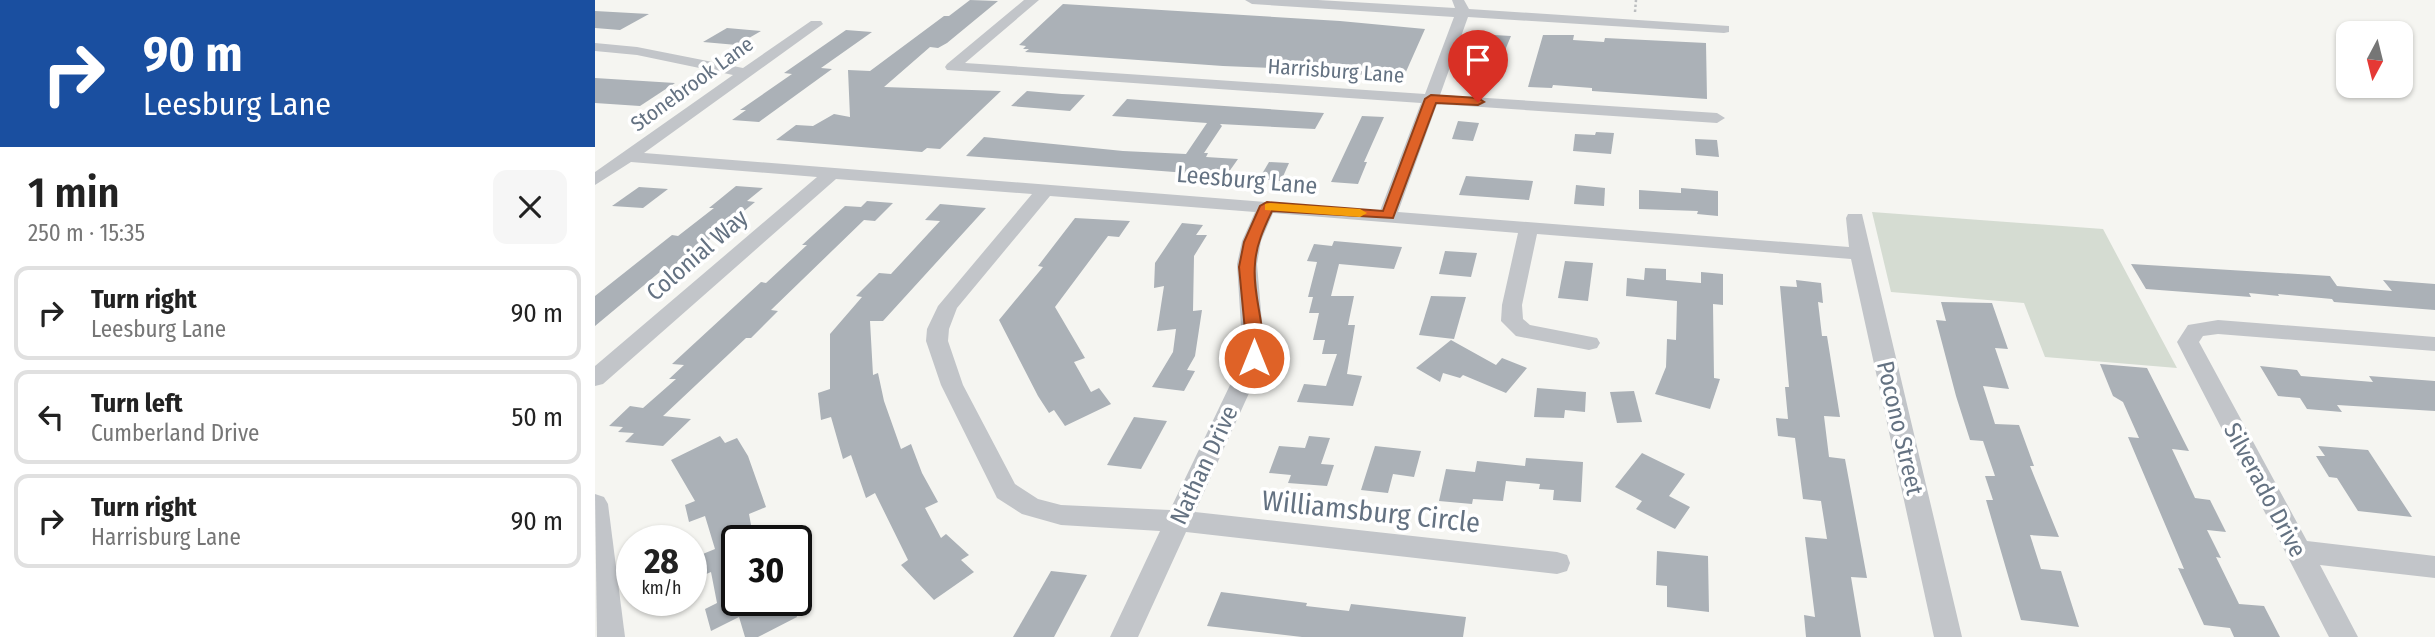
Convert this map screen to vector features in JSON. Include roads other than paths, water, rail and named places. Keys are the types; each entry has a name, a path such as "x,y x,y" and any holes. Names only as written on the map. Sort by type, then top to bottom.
{"street":[{"name":"Harrisburg Lane","path":"1032,0 952,67 1717,118"},
{"path":"1252,0 1460,6 1724,29"},
{"path":"1388,215 1431,99 1460,6"},
{"name":"Stonebrook Lane","path":"595,180 816,24"},
{"path":"595,47 636,51 744,73"},
{"name":"Leesburg Lane","path":"630,156 1860,254"},
{"name":"Colonial Way","path":"595,378 833,172"},
{"name":"Williamsburg Circle","path":"1047,188 949,306 938,329 937,341 952,385 1006,491 1031,507 1061,515 1178,521 1557,563"},
{"name":"Nathan Drive","path":"1124,637 1254,358 1256,340 1247,267 1251,242 1267,206"},
{"name":"Pocono Street","path":"1855,218 1860,254 1948,637"},
{"path":"1528,226 1512,306 1512,321 1524,331 1589,344"},
{"name":"Silverado Drive","path":"2344,637 2297,551 2192,336 2218,327 2435,344"},
{"path":"595,504 611,637"},
{"path":"2297,551 2435,567"}]}
